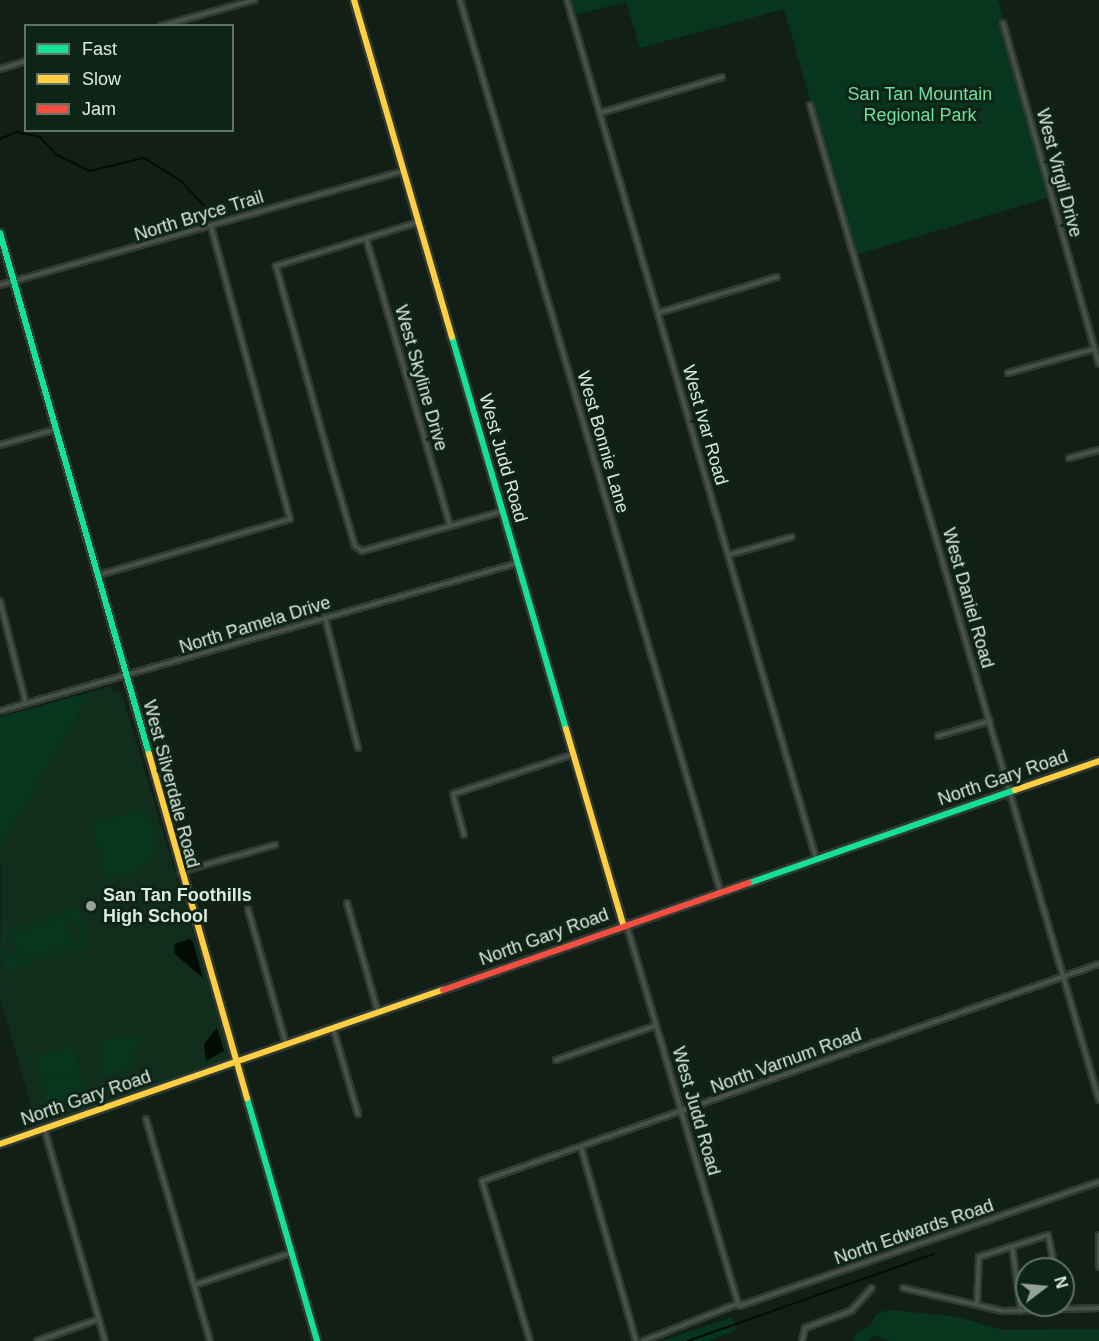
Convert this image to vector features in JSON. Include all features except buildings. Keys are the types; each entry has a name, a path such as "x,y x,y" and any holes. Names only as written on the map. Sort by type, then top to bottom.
{"street":[{"path":"168,24 254,0"},
{"name":"West Judd Road","path":"354,0 738,1305"},
{"name":"West Bonnie Lane","path":"460,0 720,890"},
{"name":"West Ivar Road","path":"567,0 816,858"},
{"name":"West Virgil Drive","path":"1003,23 1099,364"},
{"path":"0,69 24,62"},
{"path":"600,113 722,77"},
{"name":"West Daniel Road","path":"810,105 1099,1100"},
{"name":"North Bryce Trail","path":"0,285 404,170"},
{"path":"419,222 276,266 359,550 503,511"},
{"path":"99,575 290,519 211,226"},
{"name":"West Silverdale Road","path":"0,233 17,282 128,677 180,872 317,1341"},
{"name":"West Skyline Drive","path":"366,238 450,526"},
{"path":"658,313 777,277"},
{"path":"1008,373 1099,344"},
{"path":"0,445 58,429"},
{"path":"1069,458 1099,450"},
{"path":"728,555 792,537"},
{"name":"North Pamela Drive","path":"0,711 128,677 325,617 518,563"},
{"path":"0,601 0,615 26,704"},
{"path":"325,617 358,748"},
{"path":"938,736 990,721"},
{"path":"464,835 453,794 574,754"},
{"name":"North Gary Road","path":"0,1144 286,1045 625,923 1099,761"},
{"path":"180,872 275,845"},
{"path":"347,903 378,1012"},
{"path":"248,909 286,1045"},
{"name":"North Varnum Road","path":"530,1341 482,1181 681,1113 1099,964"},
{"path":"556,1060 656,1026"},
{"path":"333,1028 358,1114"},
{"path":"147,1119 210,1341"},
{"path":"44,1128 105,1341"},
{"path":"581,1147 636,1341"},
{"name":"North Edwards Road","path":"643,1341 738,1305 1099,1182"},
{"path":"977,1304 976,1261 1012,1246 1048,1235 1053,1257"},
{"path":"1099,1235 1099,1267"},
{"path":"1012,1246 1015,1268"},
{"path":"194,1286 291,1253"},
{"path":"802,1341 805,1328 851,1311 872,1288"},
{"path":"903,1288 1015,1310"},
{"path":"1075,1307 1099,1308"},
{"path":"37,1341 99,1319"}],"shaded area":[{"name":"San Tan Foothills High School","path":"111,686 113,693 121,691 231,1059 37,1126 0,998 1,844 91,692"},
{"path":"190,939 193,942 203,978 175,954 174,944"},
{"path":"217,1028 224,1051 206,1061 204,1044"}],"green space":[{"name":"San Tan Mountain Regional Park","path":"570,0 998,0 1051,197 855,255 784,9 640,48 626,2 575,15"},
{"path":"91,692 2,844 0,871 0,717"},
{"path":"147,808 155,838 151,858 136,871 106,880 92,829 95,822"},
{"path":"76,908 87,926 87,947 9,969 0,954 3,931","holes":["66,916 83,927 76,945 20,961 4,953 3,940 11,931"]},
{"path":"66,917 73,944 20,959 12,933"},
{"path":"138,1036 133,1066 103,1077 101,1041"},
{"path":"73,1045 80,1070 42,1081 35,1056"},
{"path":"80,1071 87,1096 49,1106 42,1082"},
{"path":"889,1310 952,1316 1004,1330 1099,1329 1099,1341 889,1341 873,1335 868,1341 853,1341 856,1333 871,1326 876,1314"},
{"path":"732,1317 737,1330 708,1341 663,1341"}],"waterway":[{"path":"0,139 17,132 40,137 57,155 90,171 144,158 180,180 219,221"},
{"path":"688,1341 934,1254"}],"traffic: fast":[{"path":"0,233 149,754"},
{"path":"452,337 566,729"},
{"path":"749,883 1015,790"},
{"path":"247,1098 317,1341"}],"traffic: slow":[{"path":"354,0 452,337"},
{"path":"566,729 623,924"},
{"path":"149,754 247,1098"},
{"path":"1015,790 1099,761"},
{"path":"0,1144 443,990"}],"traffic: jam":[{"path":"443,990 749,883"}],"place":[{"name":"San Tan Foothills High School","path":"91,906"}]}
